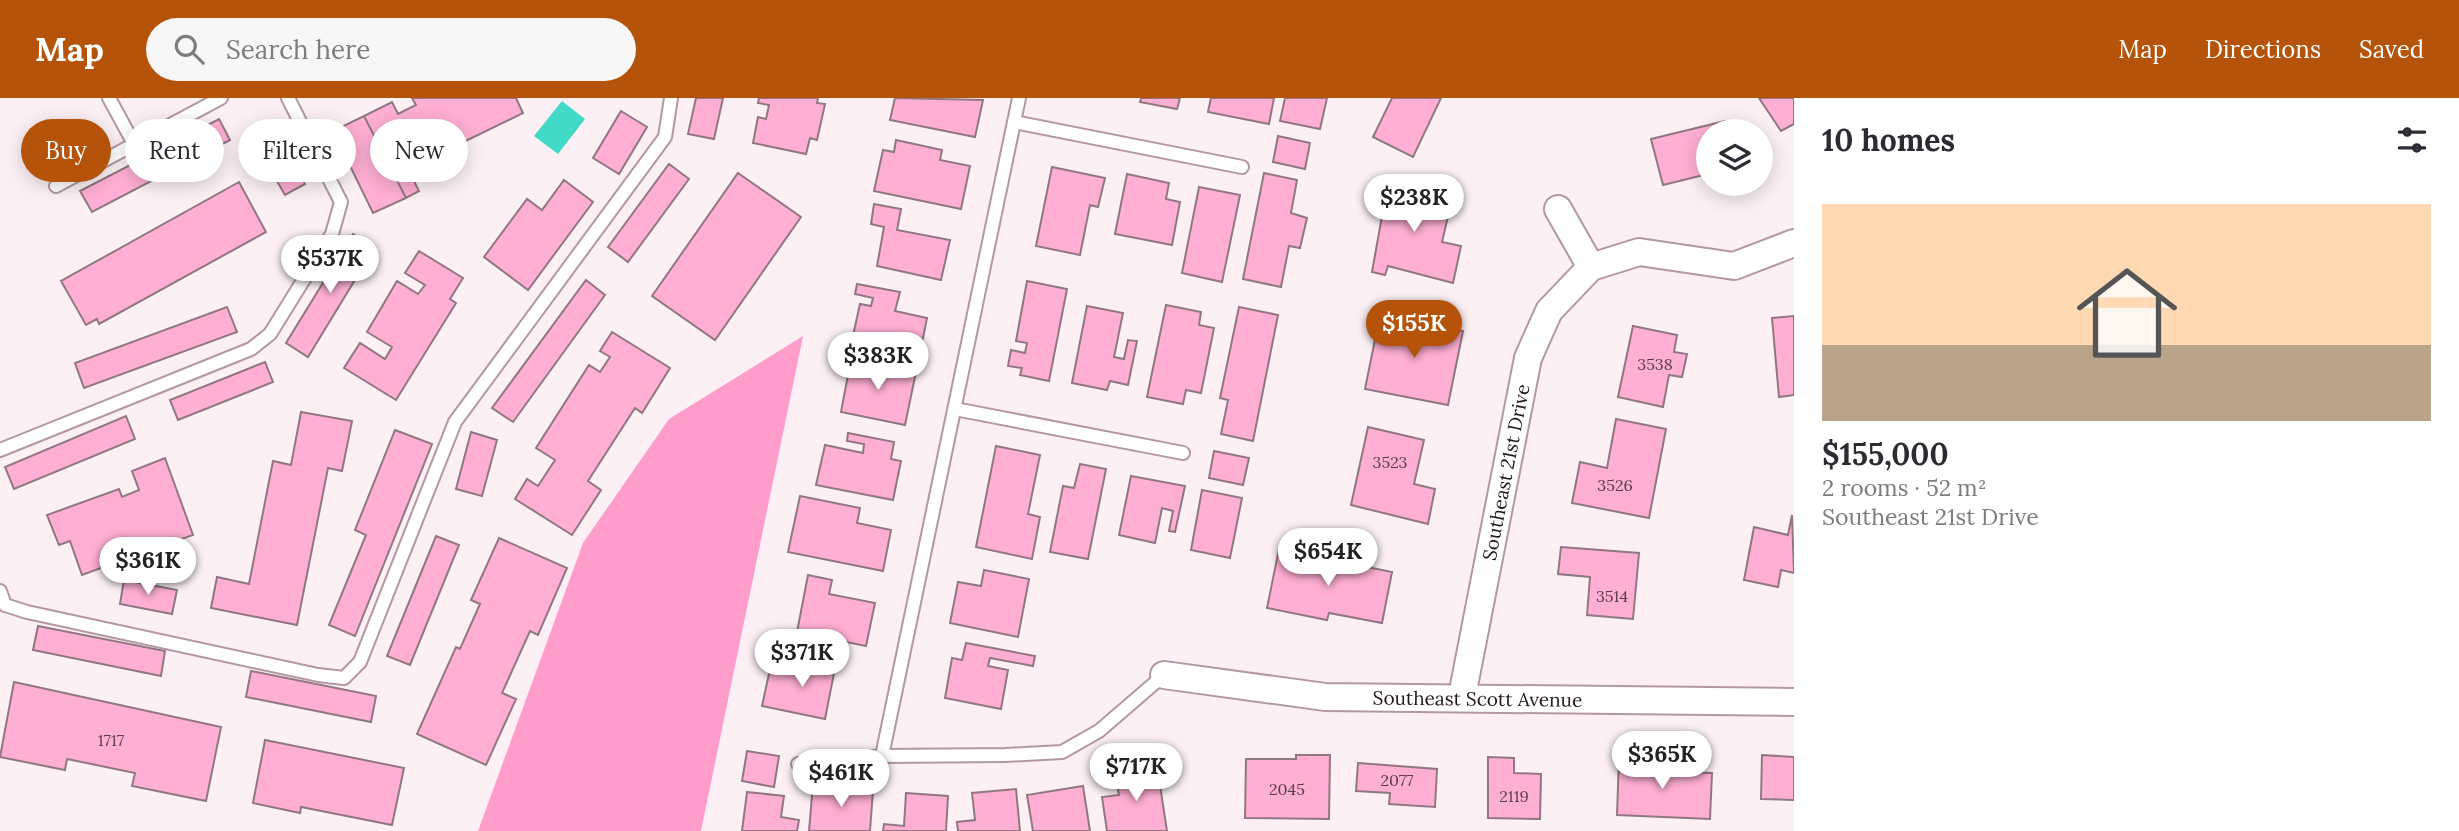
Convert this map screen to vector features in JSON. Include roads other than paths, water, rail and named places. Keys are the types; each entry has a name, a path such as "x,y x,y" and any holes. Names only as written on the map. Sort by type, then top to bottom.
{"street":[{"path":"1558,209 1591,267"},
{"name":"Southeast 21st Drive","path":"1462,696 1528,358 1549,311 1591,267 1639,252 1734,265 1794,243"},
{"name":"Southeast Scott Avenue","path":"1164,675 1325,697 1462,696 1794,702"}],"lane":[{"path":"108,98 125,129"},
{"path":"182,119 220,98"},
{"path":"0,450 251,349 270,334 332,234 341,202 288,98"},
{"path":"0,591 5,605 27,612 318,675 344,678 360,662 454,422 665,137 671,98"},
{"path":"882,756 1019,98"},
{"path":"1014,122 1242,167"},
{"path":"56,187 125,150"},
{"path":"955,409 1183,453"},
{"path":"798,764 882,756 1005,755 1062,751 1099,731 1164,675"}]}
